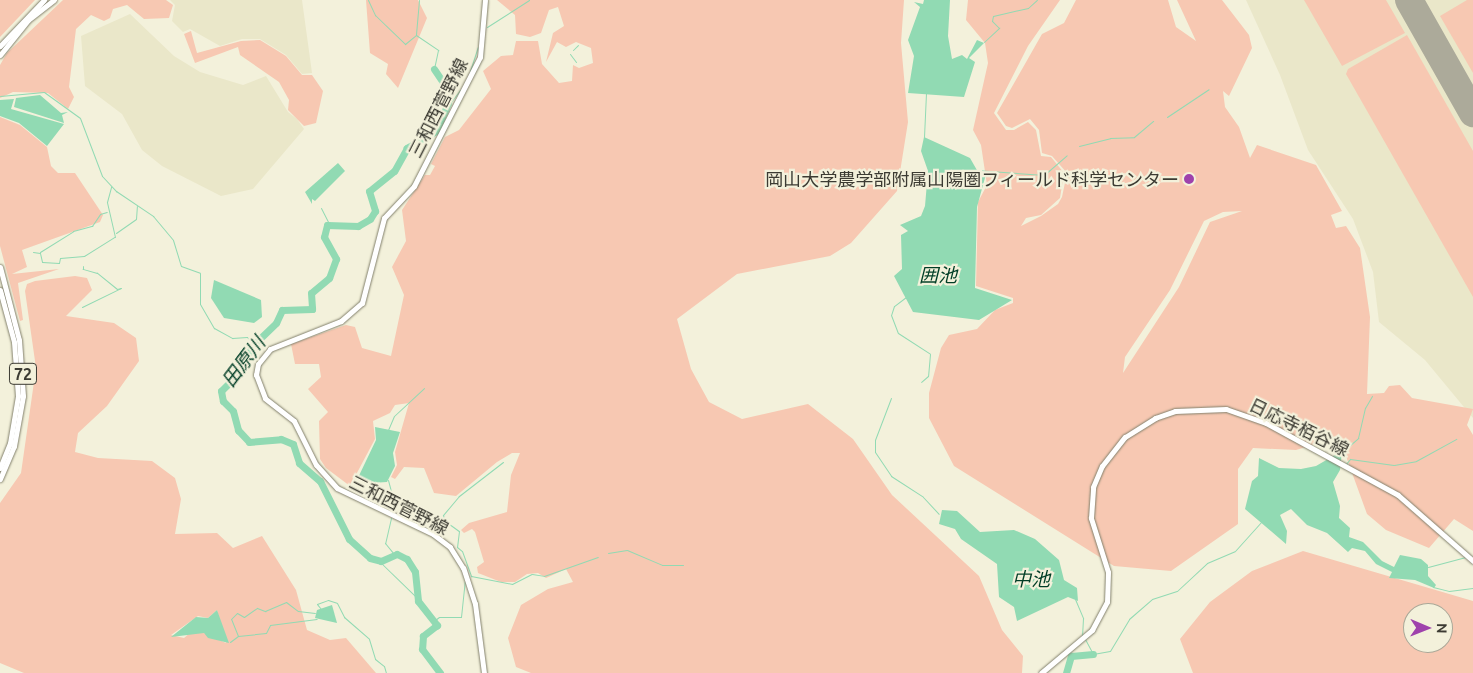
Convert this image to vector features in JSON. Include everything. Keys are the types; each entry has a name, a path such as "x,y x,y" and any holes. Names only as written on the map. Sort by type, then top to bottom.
{"main road":[{"path":"0,46 44,0"},
{"path":"0,55 28,20 54,0"},
{"name":"三和西菅野線","path":"484,673 475,604 463,568 450,548 433,534 336,488 316,465 294,421 265,398 256,375 258,364 270,349 352,316 362,303 384,218 414,186 480,57 485,0"},
{"name":"72","path":"0,267 19,340 23,396 14,446 0,479"},
{"name":"72","path":"0,290 14,342 18,396 10,442 0,468"},
{"name":"日応寺栢谷線","path":"1041,673 1057,656 1097,624 1108,602 1109,582 1093,526 1092,498 1102,466 1125,437 1165,414 1205,407 1252,417 1389,489 1473,560"}],"shaded area":[{"path":"0,0 35,0 0,37"},
{"path":"63,0 166,0 173,5 169,18 144,19 127,5 113,9 110,18 104,21 91,15 76,29 69,87 74,97 68,109 48,93 13,92 0,98 0,65 7,53"},
{"path":"170,0 302,0 312,73 302,74 286,55 260,39 242,39 220,46 190,29 183,32 172,21 175,5"},
{"path":"366,0 418,0 427,18 398,88 386,74 388,64 370,53"},
{"path":"497,0 904,0 901,43 908,122 897,191 851,243 830,256 737,274 677,319 691,369 709,402 742,419 808,404 853,439 892,495 979,576 1002,630 1023,656 1022,673 531,673 516,667 508,638 521,605 548,589 573,582 566,569 546,578 538,573 527,574 515,582 501,582 478,573 477,567 484,562 475,532 472,529 464,533 461,530 469,523 507,512 511,475 520,453 512,453 497,462 456,496 434,493 424,468 404,467 395,479 391,477 397,465 395,452 409,403 395,405 390,413 373,421 375,439 350,486 326,468 320,459 319,421 328,412 308,389 321,377 319,364 295,364 291,344 346,325 355,327 362,348 391,356 404,295 392,267 406,241 402,210 425,175 430,175 435,166 431,164 445,137 459,130 491,89 483,71 501,56 513,55 516,41 538,41 542,64 559,83 572,81 573,65 579,68 593,63 591,48 576,42 566,47 557,42 546,62 553,33 564,26 558,7 549,10 541,33 530,37 516,34 515,15"},
{"path":"968,0 1060,0 1028,46 994,113 1006,130 1014,130 1028,122 1036,130 1041,156 1051,157 1064,173 1060,198 1041,215 1026,218 1021,226 1041,216 1058,204 1062,197 1067,173 1052,156 1042,153 1039,130 1030,119 1012,128 1006,126 997,113 1042,34 1064,23 1076,0 1168,0 1176,27 1196,41 1177,0 1222,0 1249,35 1252,48 1229,96 1223,91 1225,107 1239,127 1250,158 1257,145 1316,165 1342,211 1331,215 1336,228 1346,226 1360,248 1370,317 1367,394 1384,393 1389,386 1400,385 1412,398 1473,409 1467,425 1473,435 1473,531 1454,519 1429,548 1386,530 1367,514 1339,437 1296,450 1253,448 1238,469 1238,524 1171,571 1114,566 954,466 929,418 929,393 941,348 949,335 977,329 995,310 1013,303 1013,298 976,286 978,202 987,185 981,145 973,130 988,63 985,43 966,20","holes":["1242,211 1210,222 1179,287 1123,373 1125,357 1170,290 1204,221 1223,212"]},
{"path":"1246,0 1473,0 1473,418 1425,360 1379,322 1373,272 1353,219 1308,150 1280,75"},
{"path":"1304,0 1386,0 1405,33 1342,66"},
{"path":"1467,0 1473,0 1473,73 1440,16"},
{"path":"130,14 174,56 200,72 243,85 266,76 288,112 297,119 304,129 253,189 221,196 162,166 142,150 122,114 85,86 81,36"},
{"path":"191,31 197,53 241,41 260,40 286,56 302,75 312,75 323,91 316,123 304,126 288,110 289,100 279,82 240,55 238,47 195,63 184,34"},
{"path":"1407,35 1473,151 1473,297 1346,74 1348,69"},
{"path":"0,117 20,125 47,147 51,166 58,173 75,173 103,215 100,222 22,250 27,267 12,274 59,269 18,283 23,320 20,321 0,246"},
{"path":"75,276 87,278 92,290 66,316 114,323 136,338 139,361 107,406 78,433 75,452 98,458 152,461 175,478 181,499 175,534 217,533 233,548 262,536 296,590 307,630 330,640 346,638 376,673 24,673 0,663 0,503 21,473 36,368 25,291 27,284 35,281","holes":["217,610 226,643 204,633 190,633 184,638 171,635 198,616 208,618"]},
{"path":"1303,551 1473,601 1473,673 1193,673 1180,639 1210,602 1252,571"}],"water":[{"path":"924,0 950,0 948,36 952,59 962,55 967,59 977,40 984,43 969,58 975,62 964,97 908,93 914,56 908,40 920,7 914,2 923,4"},
{"path":"40,95 61,113 68,112 62,115 64,123 14,107 16,98"},
{"path":"14,99 11,109 64,124 47,146 19,123 0,116 0,100"},
{"name":"囲池","path":"924,137 970,158 978,172 986,174 977,207 975,288 1012,300 979,320 913,312 894,276 902,269 901,235 908,231 900,225 921,216 925,206 928,171 921,151"},
{"path":"338,163 345,171 315,201 312,199 312,204 305,192"},
{"path":"214,280 261,300 262,317 254,323 224,318 211,298"},
{"path":"375,427 400,432 393,453 395,466 387,482 355,484 376,440"},
{"path":"1342,451 1340,470 1333,482 1340,506 1339,518 1350,528 1349,537 1363,542 1382,561 1394,567 1400,555 1421,559 1428,565 1428,576 1436,585 1434,588 1415,580 1389,578 1392,572 1376,564 1365,551 1352,548 1348,552 1327,533 1307,525 1291,509 1280,515 1287,531 1286,544 1245,509 1252,481 1258,476 1259,458 1279,468 1301,469 1316,466"},
{"name":"中池","path":"942,510 957,511 980,532 1014,530 1035,539 1059,560 1064,580 1077,588 1078,601 1068,597 1017,621 1014,607 999,597 997,564 961,539 955,529 939,524"},
{"path":"332,605 337,623 315,618 317,610"},
{"path":"217,610 229,643 208,638 204,633 171,637 196,617 208,618"}],"waterway":[{"path":"368,0 375,15 405,44 416,35"},
{"path":"419,0 416,35 438,50 434,69"},
{"path":"487,27 529,0"},
{"path":"984,42 999,28 992,21 993,16 1028,8 1037,0"},
{"path":"573,50 578,45"},
{"path":"470,71 478,47"},
{"path":"570,54 576,62"},
{"name":"田原川","path":"434,69 448,90 448,103 436,131 407,148 394,171 369,191 375,211 370,219 358,226 327,225 324,237 336,259 329,278 311,293 312,309 282,310 276,323 252,346 241,371 221,391 223,401 233,411 238,430 249,442 281,439 293,444 299,463 320,481 349,539 370,558 381,561 397,554 407,559 415,572 418,601 437,625 423,636 422,649 440,673"},
{"path":"1167,117 1209,89"},
{"path":"448,106 460,90"},
{"path":"0,96 44,92 80,118 102,176 116,191 153,216 173,240 181,266 200,273 200,304 214,328 232,338 247,337 253,345"},
{"path":"924,137 926,93"},
{"path":"1079,146 1110,138 1134,137 1153,121"},
{"path":"975,170 1044,175 1067,155"},
{"path":"33,252 40,253 42,262 59,263 60,258 84,256 115,237 107,202 111,187"},
{"path":"116,233 136,219 137,206"},
{"path":"321,208 329,224"},
{"path":"40,252 73,231 92,226 100,214 107,212"},
{"path":"82,307 121,288 117,289 97,273 83,269 83,266"},
{"path":"906,297 894,306 891,315 898,333 930,354 928,376 921,382"},
{"path":"388,430 394,416 424,388"},
{"path":"1341,453 1358,438 1365,408 1372,396"},
{"path":"891,398 875,440 875,452 891,476 923,497 939,514"},
{"path":"1345,465 1350,459 1394,465 1416,461 1456,439"},
{"path":"503,462 459,496 443,515 445,521 459,531 457,547 462,551 471,576 512,584 532,574 544,576 598,557"},
{"path":"388,480 395,507 391,510"},
{"path":"391,518 385,543 394,554"},
{"path":"1085,639 1093,654 1110,651 1129,619 1152,599 1177,591 1207,563 1235,551 1262,521"},
{"path":"608,553 627,550 662,565 683,565"},
{"path":"1428,567 1465,557"},
{"path":"379,561 417,598"},
{"path":"435,620 439,617 461,617 465,581"},
{"path":"1433,587 1449,591 1473,588"},
{"path":"1075,599 1083,618 1082,636"},
{"path":"321,609 317,604 328,600 337,603 344,617 369,639 375,659 384,666 386,673"},
{"path":"238,636 231,619 237,613 244,617 257,608 265,611 286,602 298,611 315,613"},
{"path":"230,642 238,636 266,633 270,625 317,619"},
{"path":"1066,673 1071,656 1093,654"}],"runway":[{"path":"1409,0 1473,113"}],"place":[{"name":"岡山大学農学部附属山陽圏フィールド科学センター","path":"1189,179"}]}
